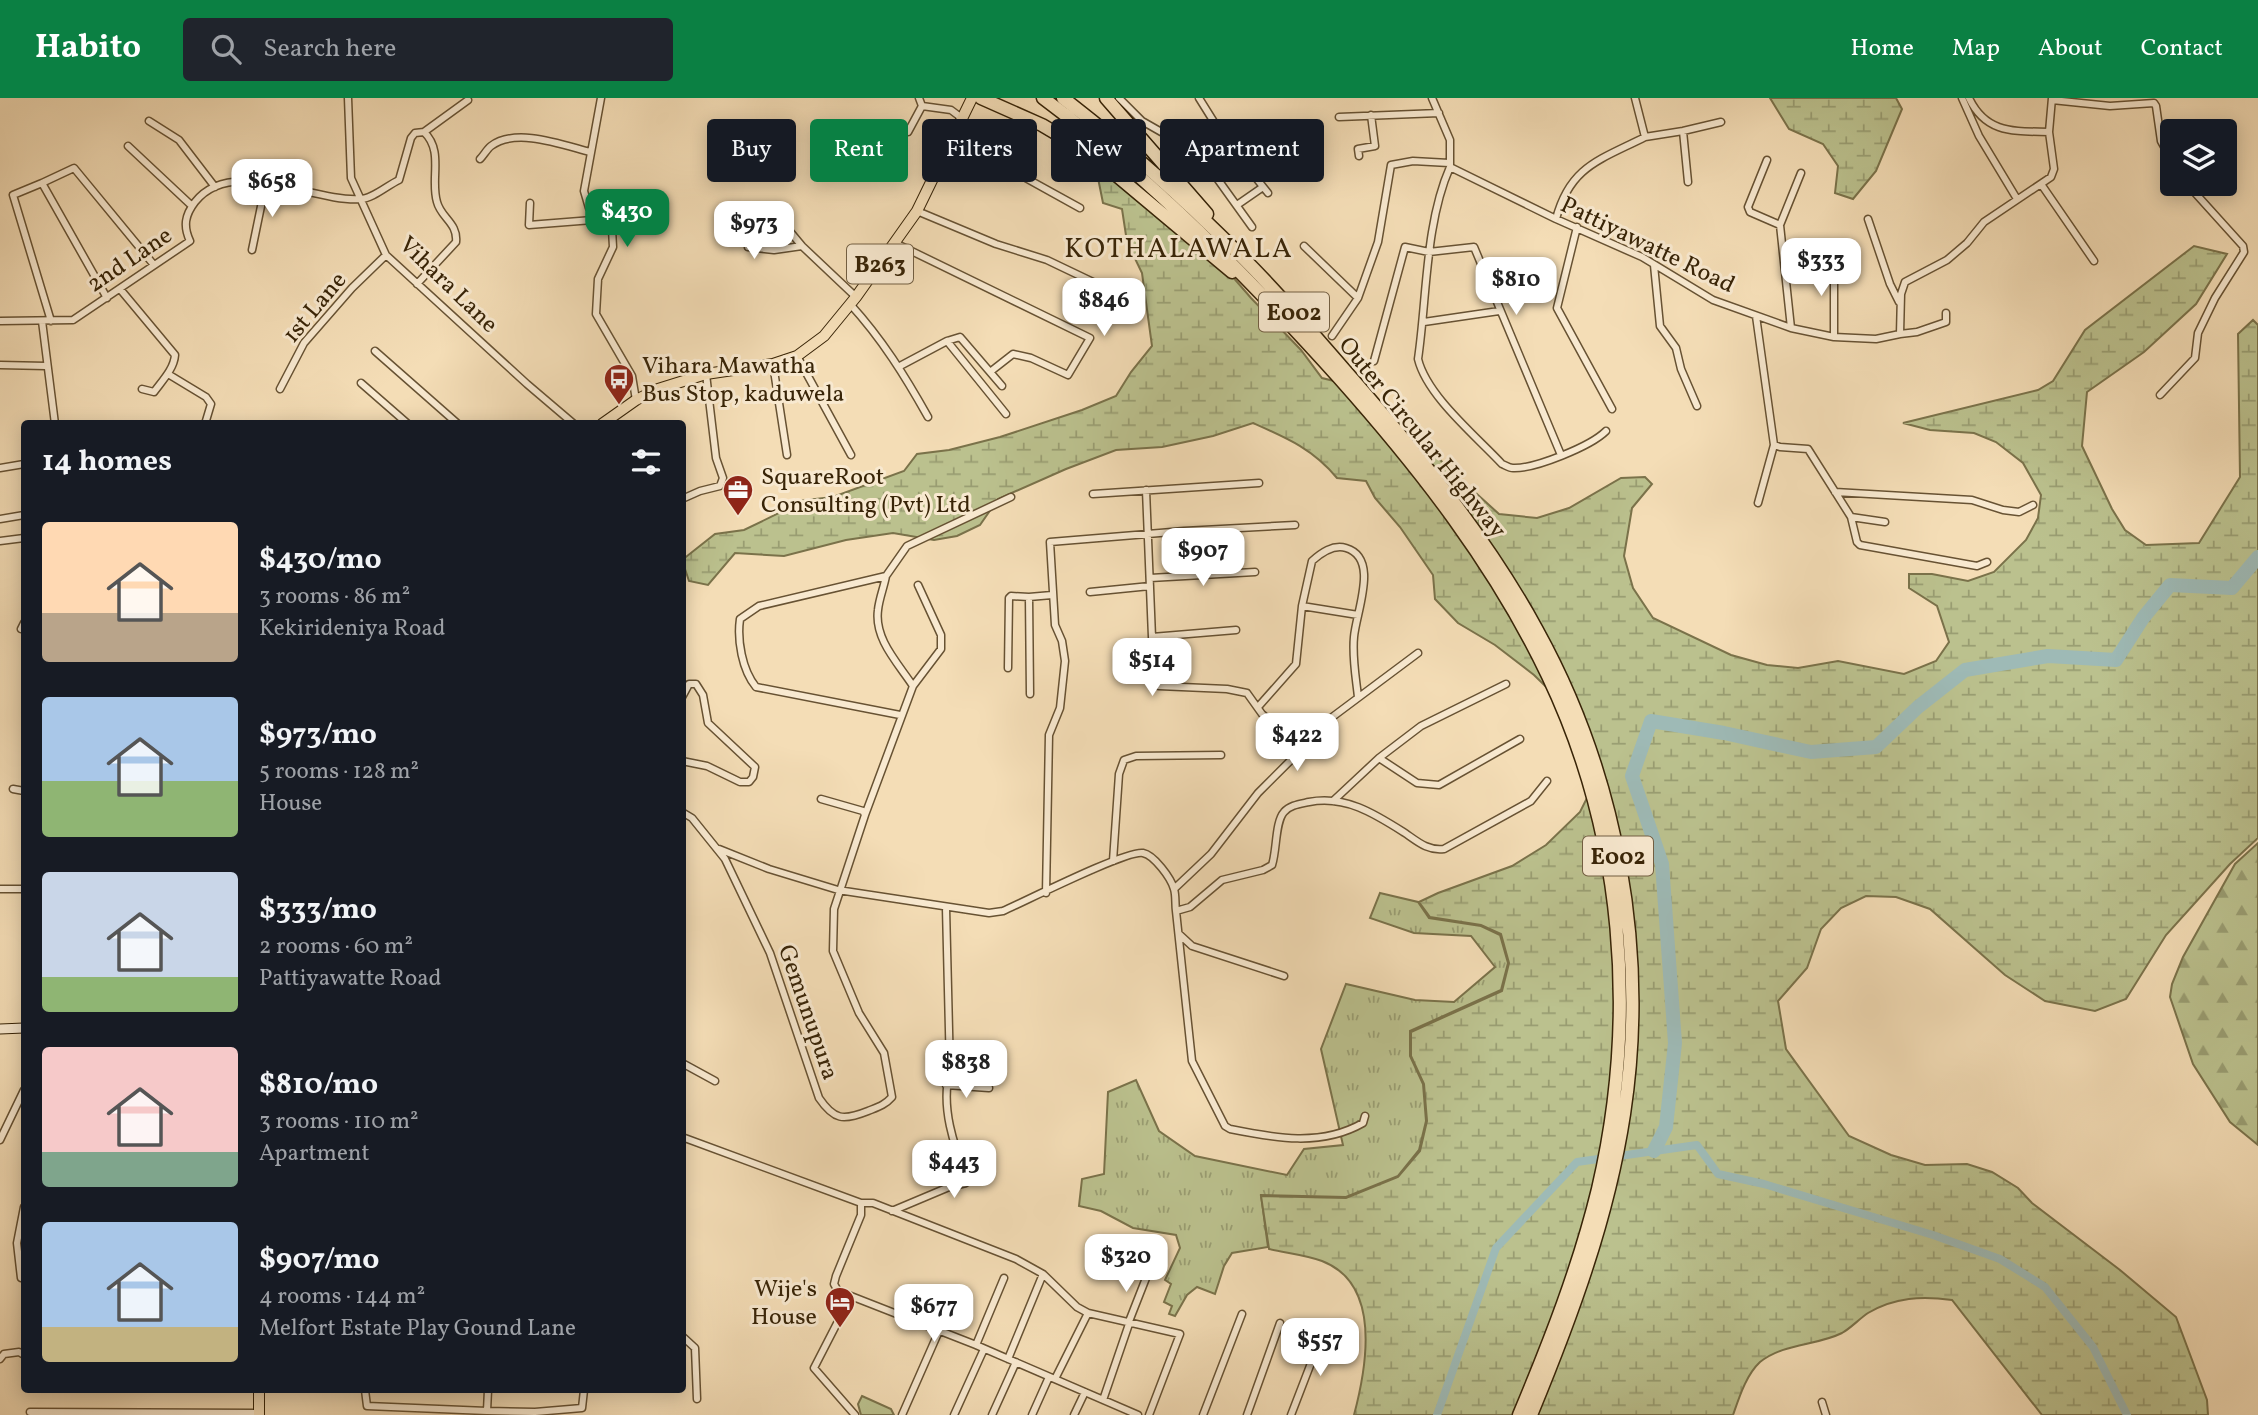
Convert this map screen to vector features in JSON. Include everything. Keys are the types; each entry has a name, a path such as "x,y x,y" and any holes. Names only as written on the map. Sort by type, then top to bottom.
{"highway":[{"path":"981,98 1042,125 1091,154 1293,325"},
{"name":"Outer Circular Highway","path":"1043,98 1079,125 1211,241 1404,439 1448,495 1514,591 1532,620 1580,720 1600,780 1617,850 1627,909 1632,993 1630,1065 1624,1116 1611,1181 1594,1242 1569,1319 1531,1415"},
{"name":"Outer Circular Highway","path":"1063,98 1134,156 1248,262 1335,366 1439,499 1487,567 1549,677 1579,752 1606,854 1615,910 1620,992 1619,1043 1609,1131 1585,1238 1560,1314 1519,1415"},
{"path":"1106,98 1248,262"}],"main road":[{"name":"B263","path":"963,119 972,98"},
{"name":"B263","path":"963,119 981,98"},
{"name":"B263","path":"608,420 636,400 659,388 706,374 773,364 797,356 824,336 853,300 917,211 932,182"},
{"path":"259,1393 259,1414"}],"street":[{"name":"Vihara Lane","path":"348,98 352,178 386,256 569,420"},
{"path":"601,98 584,191 589,208 605,219 612,229 613,247 598,279 596,314 632,376 636,400"},
{"path":"908,132 922,106 919,98"},
{"path":"1119,98 1142,121 1191,149 1206,163 1252,227"},
{"path":"1199,98 1224,138 1266,190 1237,205"},
{"path":"1432,98 1450,140 1450,165 1443,183 1430,252 1418,359 1421,372 1432,390 1502,464 1511,468 1560,455 1597,440 1606,431"},
{"path":"1634,98 1645,137"},
{"path":"1962,98 1979,136 2017,199"},
{"path":"1969,98 1976,113 1990,124 2008,131 2049,132"},
{"path":"1900,334 1905,282 1947,260 1967,243 1984,222 2051,177 2054,169 2049,132 2052,99 2110,106 2154,103 2157,106 2160,132"},
{"path":"149,121 179,140 215,187 238,182 267,182 313,194 363,200 399,180 411,138 415,133 424,132 468,100"},
{"path":"922,106 951,110 963,119"},
{"path":"1339,117 1439,113"},
{"path":"1359,156 1358,149 1375,146 1371,115"},
{"path":"1556,219 1570,183 1587,167 1645,137 1721,122"},
{"path":"1683,131 1688,182"},
{"path":"417,284 456,242 453,224 437,204 435,148 424,132"},
{"path":"480,159 492,146 527,137 590,152"},
{"path":"128,146 192,206"},
{"path":"1767,160 1748,207 1750,212 1780,225"},
{"path":"1332,336 1358,298 1378,242 1391,165 1413,161 1450,165"},
{"name":"Pattiyawatte Road","path":"1450,165 1556,219 1642,257 1713,300 1791,328 1834,337 1876,338 1917,332 1946,322 1945,313"},
{"path":"51,321 13,195 74,168 154,265"},
{"path":"1791,328 1780,225 1801,173"},
{"path":"252,250 267,182"},
{"path":"1033,182 1080,208"},
{"path":"42,183 107,298"},
{"path":"2041,184 2094,261"},
{"name":"2nd Lane","path":"0,321 73,320 190,241 184,229 188,211 200,196 215,187"},
{"path":"2160,395 2195,358 2198,333 2215,298 2244,252 2243,246 2198,196"},
{"path":"530,203 529,225 605,219"},
{"path":"917,211 996,244 1047,260 1093,282"},
{"path":"777,216 853,300 900,366 928,417"},
{"path":"1868,219 1890,284 1901,306"},
{"path":"748,224 748,247 774,250 802,246"},
{"path":"1577,227 1557,308 1612,409"},
{"path":"895,243 1090,338 1068,375 1031,358 1013,354 990,372"},
{"path":"1304,246 1358,298"},
{"path":"1374,361 1405,247 1430,252 1474,247 1560,455"},
{"path":"1822,255 1834,283 1834,337"},
{"name":"1st Lane","path":"280,389 304,343 352,288 386,256"},
{"path":"1654,265 1660,326 1676,348 1681,369 1697,406"},
{"path":"120,289 175,355 174,362 154,392 142,389"},
{"path":"1424,322 1499,311"},
{"path":"1756,316 1774,445 1758,503"},
{"path":"42,321 54,420"},
{"path":"900,366 960,337 1002,386"},
{"path":"947,341 1006,414"},
{"path":"374,351 453,420"},
{"path":"797,356 851,455"},
{"path":"773,364 787,455"},
{"path":"0,365 47,366"},
{"path":"167,374 206,397 211,404 206,420"},
{"path":"686,497 720,486 723,478 716,458 706,374"},
{"path":"361,383 403,420"},
{"path":"1774,445 1808,449 1851,516 1860,545 1977,566 1987,562"},
{"path":"0,468 21,464"},
{"path":"1093,494 1259,483"},
{"path":"1146,490 1152,637 1159,686 1227,689 1247,693 1262,714 1303,748"},
{"path":"1835,492 1972,500 2019,512 2033,505"},
{"path":"913,686 881,638 877,624 886,576 907,546 1011,497"},
{"path":"0,519 21,516"},
{"path":"1851,516 1885,522"},
{"path":"1046,893 1049,735 1062,699 1065,661 1062,641 1055,625 1050,542 1295,525"},
{"path":"0,541 21,538"},
{"path":"1258,707 1296,664 1302,607 1312,561 1333,547 1347,548 1362,560 1365,571 1354,637 1358,697"},
{"path":"1150,578 1255,572"},
{"path":"886,576 759,607 740,619 739,629 743,660 756,687 900,715"},
{"path":"918,585 941,635 941,649 913,686 900,715 838,890 989,913 1003,911 1046,893 1113,860 1137,853 1153,856 1174,889 1192,1061 1225,1126 1282,1139 1328,1137 1353,1129 1363,1122 1365,1116"},
{"path":"1090,592 1150,586"},
{"path":"1008,668 1009,598 1052,595"},
{"path":"1030,597 1030,694"},
{"path":"1302,607 1358,615"},
{"path":"1152,637 1236,630"},
{"path":"1174,889 1210,854 1258,793 1327,720 1418,653"},
{"path":"686,690 689,684 696,684 703,695 708,723 755,767 749,782 740,782 707,766 686,762"},
{"path":"1333,801 1379,758 1421,726 1506,684"},
{"path":"1379,758 1418,783 1439,785 1520,739"},
{"path":"1113,860 1119,774 1124,760 1136,756 1221,755"},
{"path":"1176,911 1189,907 1222,880 1263,870 1272,865 1277,853 1280,819 1285,810 1306,803 1333,801 1351,804 1373,813 1432,850 1444,849 1531,801 1548,781"},
{"path":"13,789 21,790"},
{"path":"821,799 863,811 865,815"},
{"name":"Gemunupura","path":"686,814 719,849 770,953 819,1098 828,1111 850,1118 886,1105 892,1097 884,1053 859,1013 833,951 834,909 838,890 769,869 719,849"},
{"path":"0,889 21,890"},
{"path":"892,1210 966,1183 967,1179 945,1102 950,1072 946,908"},
{"path":"1178,933 1192,946 1284,976"},
{"path":"0,1029 21,1028"},
{"path":"686,1065 715,1081"},
{"path":"946,1085 989,1088"},
{"path":"0,1140 21,1096"},
{"path":"686,1138 861,1203 873,1203 1016,1259 1043,1274 1077,1307 1087,1313 1180,1334 1149,1415"},
{"path":"861,1203 861,1215 835,1284 838,1290 976,1345 1138,1415"},
{"path":"21,1222 17,1243 21,1278"},
{"path":"1103,1400 1148,1273"},
{"path":"1008,1359 1043,1274"},
{"path":"976,1345 1004,1278"},
{"path":"851,1296 814,1368 855,1415"},
{"path":"1032,1415 1087,1313"},
{"path":"1203,1415 1242,1314"},
{"path":"1247,1415 1280,1323"},
{"path":"902,1415 939,1331"},
{"path":"1291,1415 1323,1332"},
{"path":"686,1340 695,1348 697,1399"},
{"path":"954,1415 984,1349"},
{"path":"0,1359 4,1354 21,1353"},
{"path":"992,1415 1016,1362"},
{"path":"1074,1415 1085,1392"},
{"path":"365,1393 367,1406 535,1412 582,1408 584,1393"},
{"path":"487,1411 488,1393"},
{"path":"1822,1402 1826,1415"},
{"path":"1114,1415 1118,1406"},
{"path":"30,1412 259,1414"}],"green space":[{"path":"1770,98 1896,98 1902,109 1876,171 1853,199 1835,193 1838,166 1823,144 1789,129"},
{"path":"1099,182 1138,182 1219,261 1301,350 1322,378 1367,389 1499,514 1537,518 1569,508 1621,478 1645,477 1652,484 1632,508 1624,556 1633,588 1653,618 1731,655 1767,665 1798,668 1838,661 1904,674 1936,661 1949,642 1937,606 1909,588 1909,574 1932,574 1968,581 1994,572 2026,540 2038,518 2041,495 2023,463 1996,442 1974,433 1930,430 1903,423 2038,390 2053,381 2085,330 2194,246 2227,254 2196,304 2144,352 2087,392 2082,446 2125,530 2146,545 2199,543 2240,477 2238,334 2253,320 2258,325 2258,838 2230,864 2166,935 2126,999 2095,1011 2045,1001 2005,975 1930,909 1896,897 1866,896 1841,908 1821,929 1807,968 1778,1001 1786,1049 1849,1136 1891,1155 1925,1165 1967,1164 1992,1172 2018,1188 2032,1203 2176,1317 2207,1400 2208,1415 2042,1415 1952,1300 1930,1298 1888,1304 1868,1313 1842,1333 1769,1356 1751,1373 1733,1415 1354,1415 1363,1374 1365,1328 1362,1307 1354,1288 1341,1272 1322,1261 1269,1249 1261,1196 1346,1198 1398,1177 1420,1151 1427,1121 1424,1084 1411,1056 1411,1032 1502,991 1509,963 1501,934 1481,925 1430,917 1419,902 1512,866 1546,845 1580,812 1593,786 1576,716 1534,675 1495,645 1458,623 1435,599 1433,575 1400,527 1375,498 1366,481 1337,478 1309,452 1253,423 1213,436 1162,447 1116,450 1066,469 998,499 980,525 957,536 934,540 893,533 846,540 784,556 735,553 708,585 689,581 686,572 686,557 715,534 744,530 781,512 789,502 833,497 904,471 917,454 949,450 1000,437 1116,396 1152,346 1142,273 1127,242 1122,209 1103,203"},
{"path":"2258,843 2258,1145 2230,1122 2193,1064 2170,997 2172,984 2183,957 2235,864"},
{"path":"1380,893 1418,902 1429,918 1481,926 1500,935 1508,963 1501,990 1410,1031 1410,1056 1423,1084 1426,1121 1419,1150 1398,1176 1346,1197 1261,1195 1268,1247 1232,1253 1224,1266 1215,1294 1197,1287 1187,1295 1175,1316 1169,1314 1172,1306 1164,1302 1171,1284 1165,1280 1180,1248 1176,1235 1133,1228 1101,1211 1079,1206 1082,1179 1104,1174 1108,1092 1136,1080 1159,1131 1195,1156 1287,1175 1304,1149 1343,1145 1321,1049 1346,984 1415,1000 1454,1002 1495,967 1471,936 1414,933 1370,918"},
{"path":"862,1396 891,1409 894,1415 861,1415 858,1404"}],"waterway":[{"path":"1654,1151 1666,1127 1675,1043 1662,864 1632,776 1651,721 1724,733 1811,752 1876,747 1918,707 1965,670 2048,656 2116,660 2143,618 2170,585 2232,588 2258,557"},
{"path":"1437,1415 1496,1248 1577,1162 1697,1145 1718,1174 1764,1184 1933,1235 2000,1259 2045,1287 2093,1347 2127,1415"}],"place":[{"name":"Vihara Mawatha Bus Stop, kaduwela","path":"619,406"},
{"name":"SquareRoot Consulting (Pvt) Ltd","path":"738,517"},
{"name":"Wije's House","path":"840,1329"}],"district":[{"name":"KOTHALAWALA","path":"1179,247"}]}
